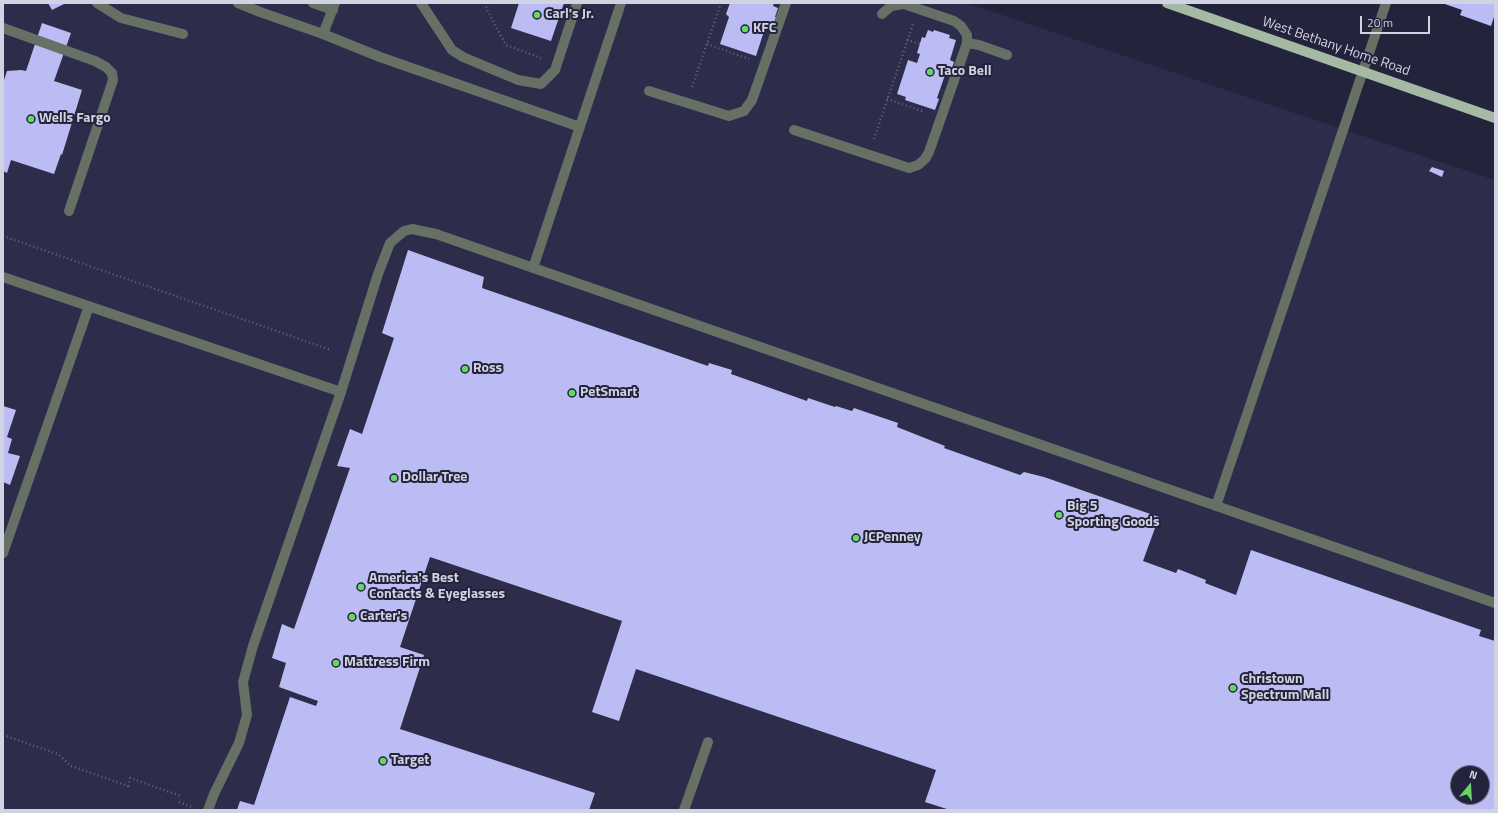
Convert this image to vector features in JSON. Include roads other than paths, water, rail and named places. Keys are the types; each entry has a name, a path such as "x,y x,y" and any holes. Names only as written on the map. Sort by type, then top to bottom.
{"main road":[{"name":"West Bethany Home Road","path":"1167,3 1495,118"}],"street":[{"path":"98,3 121,18 183,34"},
{"path":"238,3 380,57 580,127"},
{"path":"314,3 334,6 322,34"},
{"path":"421,3 452,50 463,57 518,80 541,84 554,70 577,3"},
{"path":"533,268 621,3"},
{"path":"649,91 729,116 744,111 752,100 786,3"},
{"path":"1216,506 1386,3"},
{"path":"794,130 909,168 918,165 928,152 967,43 967,35 958,23 904,4 891,6 882,14"},
{"path":"3,28 95,60 112,73 113,80 69,211"},
{"path":"967,43 979,45 1007,55"},
{"path":"208,810 214,794 239,744 247,715 243,682 341,392 378,274 390,243 404,231 412,229 436,234 1495,603"},
{"path":"3,277 341,392"},
{"path":"3,553 89,306"},
{"path":"684,810 708,742"}],"place":[{"name":"Carl's Jr.","path":"537,15"},
{"name":"KFC","path":"745,29"},
{"name":"Taco Bell","path":"930,72"},
{"name":"Wells Fargo","path":"31,119"},
{"name":"Ross","path":"465,369"},
{"name":"PetSmart","path":"572,393"},
{"name":"Dollar Tree","path":"394,478"},
{"name":"Big 5 Sporting Goods","path":"1059,515"},
{"name":"JCPenney","path":"856,538"},
{"name":"America's Best Contacts & Eyeglasses","path":"361,587"},
{"name":"Carter's","path":"352,617"},
{"name":"Mattress Firm","path":"336,663"},
{"name":"Christown Spectrum Mall","path":"1233,688"},
{"name":"Target","path":"383,761"}]}
